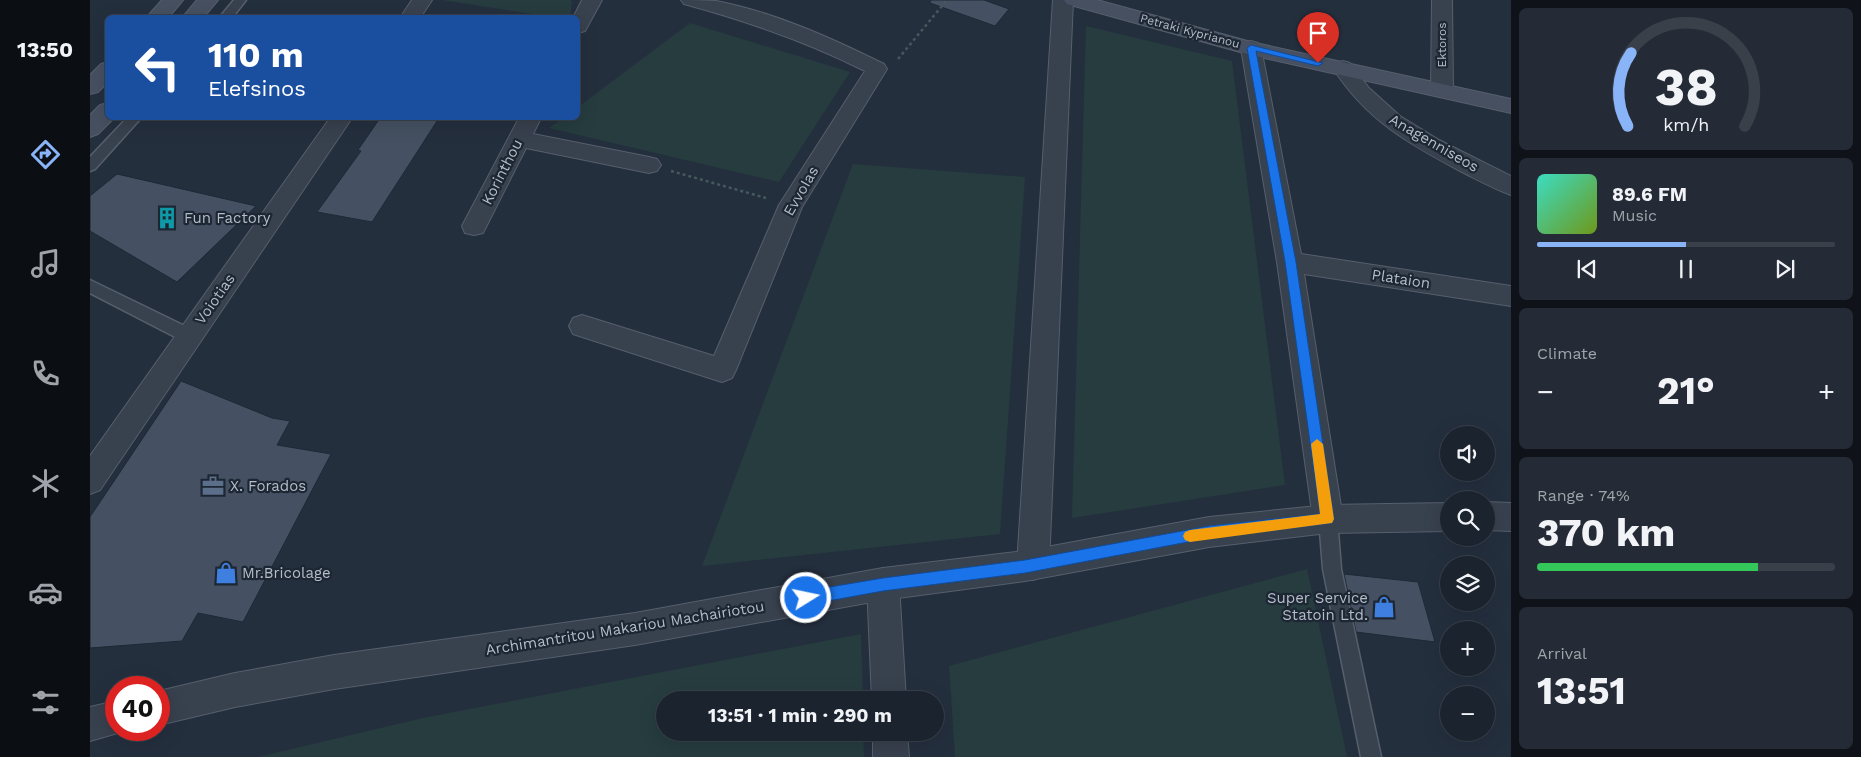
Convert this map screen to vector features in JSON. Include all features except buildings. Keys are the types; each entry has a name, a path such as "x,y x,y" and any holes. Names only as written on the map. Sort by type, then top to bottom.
{"main road":[{"path":"159,15 173,0"},
{"path":"195,15 208,0"},
{"name":"Petraki Kyprianou","path":"1074,0 1251,48 1511,106"},
{"path":"90,87 105,72"},
{"path":"90,129 105,113"}],"street":[{"path":"412,15 422,0"},
{"path":"580,23 592,0"},
{"path":"690,0 717,7 837,48 877,69"},
{"path":"1033,565 1063,0"},
{"name":"Ektoros","path":"1442,0 1442,90"},
{"path":"1251,48 1290,262 1328,519"},
{"name":"Anagenniseos","path":"1343,68 1362,94 1386,116 1416,136 1511,186"},
{"name":"EvvoIas","path":"582,326 722,370 791,205 877,69"},
{"name":"Voiotias","path":"90,480 340,120"},
{"name":"Korinthou","path":"474,226 529,120"},
{"path":"519,139 649,165"},
{"name":"Plataion","path":"1290,262 1511,296"},
{"path":"1495,516 1511,517"},
{"name":"Archimantritou Makariou Machairiotou","path":"170,705 236,690 334,672 635,629 883,584 1033,565 1209,532 1328,519 1440,517"},
{"path":"883,584 888,691"},
{"path":"90,724 105,721"},
{"path":"890,741 891,757"}],"lane":[{"path":"228,15 240,0"},
{"path":"90,166 132,120"},
{"path":"90,286 189,336"},
{"path":"1328,519 1332,569 1371,757"}],"path":[{"path":"877,69 893,64 947,0"},
{"path":"649,165 791,205"}],"green space":[{"path":"442,0 570,0 572,2 570,15 539,15"},
{"path":"690,23 850,72 779,182 549,128 560,120 580,120 580,106"},
{"path":"1086,26 1232,61 1285,485 1072,518"},
{"path":"853,164 1025,177 1000,534 702,566"},
{"path":"1307,569 1347,757 955,757 949,666"},
{"path":"861,634 863,691 656,691 656,741 863,741 864,757 258,757 423,718"}],"slow traffic":[{"path":"1190,536 1209,532 1328,519 1317,444"}],"place":[{"name":"Fun Factory","path":"167,218"},
{"name":"X. Forados","path":"213,486"},
{"name":"Mr.Bricolage","path":"226,573"},
{"name":"Super Service Statoin Ltd.","path":"1384,607"}],"route":[{"path":"806,598 883,584 1025,566 1209,532 1328,519 1290,262 1251,48 1318,63"}]}
